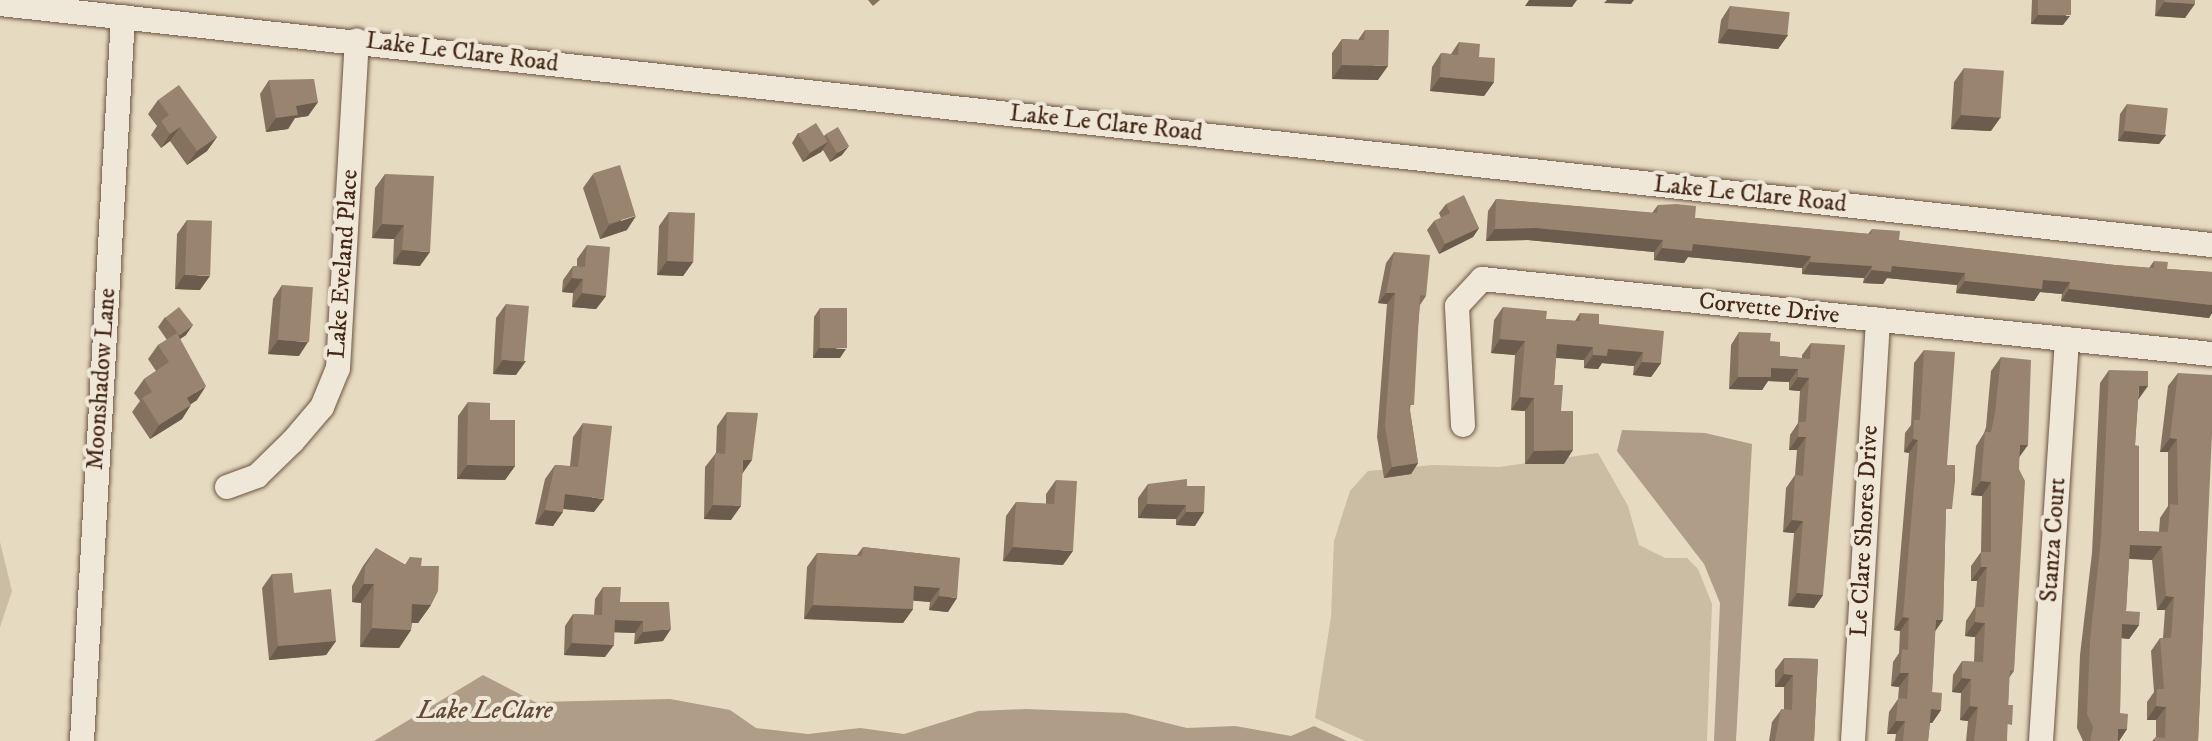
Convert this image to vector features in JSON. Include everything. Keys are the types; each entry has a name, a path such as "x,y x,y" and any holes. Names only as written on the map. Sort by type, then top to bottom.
{"street":[{"name":"Lake Le Clare Road","path":"0,4 2212,245"},
{"name":"Moonshadow Lane","path":"82,741 123,17"},
{"name":"Lake Eveland Place","path":"227,487 257,476 293,441 322,407 338,368 357,41"},
{"name":"Corvette Drive","path":"1463,425 1457,306 1482,279 2212,354"},
{"name":"Le Clare Shores Drive","path":"1853,741 1878,320"},
{"name":"Stanza Court","path":"2041,741 2067,339"}],"shaded area":[{"path":"1598,453 1628,506 1639,545 1665,558 1687,558 1698,569 1712,604 1707,741 1365,741 1315,718 1331,617 1334,541 1350,491 1368,471 1433,465 1499,467"},
{"path":"0,542 12,591 0,627"}],"water":[{"path":"1622,430 1705,433 1752,444 1736,741 1714,741 1720,603 1704,564 1617,451"},
{"name":"Lake LeClare","path":"483,675 535,702 670,699 730,710 756,728 808,734 860,728 904,734 978,711 1026,709 1126,713 1187,728 1235,726 1291,736 1314,726 1347,741 374,741"}],"building":[{"path":"2038,0 2071,0 2071,15 2038,15"},
{"path":"2195,0 2195,4 2164,2"},
{"path":"1730,6 1790,12 1787,35 1728,29"},
{"path":"1365,30 1389,30 1388,66 1342,65 1342,39 1364,40"},
{"path":"1459,42 1480,44 1479,57 1495,58 1494,82 1440,77 1441,53 1458,55"},
{"path":"1964,68 2004,71 2001,118 1961,115"},
{"path":"314,79 318,102 296,106 298,115 276,118 269,80"},
{"path":"179,85 217,137 197,151 180,127 170,134 161,121 169,115 158,100"},
{"path":"2127,104 2168,108 2165,135 2124,131"},
{"path":"816,123 828,142 810,153 798,134"},
{"path":"838,127 849,146 837,153 826,134"},
{"path":"620,165 635,216 609,224 593,173"},
{"path":"385,174 434,176 430,252 402,250 404,225 382,224"},
{"path":"1464,195 1479,228 1445,244 1434,221 1450,213 1446,204"},
{"path":"1496,199 1657,213 1658,205 1676,204 1696,206 1695,218 1871,234 1872,229 1900,231 1899,240 1905,241 2115,265 2154,268 2154,261 2168,262 2167,269 2212,272 2212,305 2069,289 2070,282 2043,280 2042,289 1965,281 1965,273 1892,266 1891,272 1872,270 1872,266 1810,262 1811,256 1693,244 1692,251 1662,248 1663,240 1536,228 1495,229"},
{"path":"669,212 695,213 693,262 667,261"},
{"path":"187,220 212,221 210,276 185,275"},
{"path":"587,245 610,247 606,296 582,293 583,279 572,278 573,266 585,267"},
{"path":"1394,252 1430,255 1426,296 1420,295 1414,405 1409,405 1418,463 1392,467 1385,426 1395,293 1386,293"},
{"path":"282,285 313,287 309,342 278,340"},
{"path":"506,304 529,306 524,362 501,360"},
{"path":"179,307 193,325 180,336 166,317"},
{"path":"1503,307 1547,311 1546,319 1580,321 1580,313 1599,314 1599,324 1664,331 1661,363 1642,362 1643,352 1608,349 1607,356 1593,355 1593,347 1557,344 1554,385 1563,385 1561,411 1573,411 1573,450 1534,451 1534,398 1520,397 1525,341 1500,339"},
{"path":"820,308 847,308 847,348 820,348"},
{"path":"1739,332 1771,333 1770,341 1780,342 1780,356 1810,359 1811,343 1845,345 1823,595 1797,593 1803,521 1792,520 1795,475 1803,476 1806,437 1798,437 1799,422 1806,422 1809,378 1798,377 1798,369 1771,368 1771,377 1738,377"},
{"path":"177,333 206,386 187,398 191,405 159,425 142,398 152,392 144,379 169,362 158,345"},
{"path":"1924,350 1955,352 1947,465 1955,465 1955,481 1952,509 1946,509 1943,620 1936,620 1932,692 1942,693 1941,710 1931,709 1928,741 1903,741 1905,721 1896,721 1898,698 1907,699 1909,673 1900,673 1902,649 1908,650 1909,618 1903,617 1918,440 1913,439 1914,420 1920,420"},
{"path":"2001,357 2031,360 2028,445 2020,445 2019,469 2025,481 2014,671 2010,670 2008,705 2013,705 2012,725 2007,724 2007,741 1974,741 1978,707 1970,706 1971,679 1962,678 1962,661 1983,662 1985,623 1975,622 1976,607 1984,607 1987,567 1981,567 1981,552 1991,552 1991,482 1981,481 1985,432 1991,432"},
{"path":"2109,370 2148,371 2148,386 2139,386 2135,445 2139,446 2139,531 2168,532 2170,504 2178,505 2177,439 2170,438 2178,373 2212,375 2198,741 2155,741 2155,737 2165,738 2166,707 2156,706 2157,689 2164,689 2160,638 2171,638 2174,597 2166,596 2162,546 2130,545 2126,611 2140,612 2139,625 2122,624 2120,713 2128,714 2127,729 2118,729 2118,741 2090,741 2093,727 2087,714 2090,641 2101,539"},
{"path":"468,402 490,403 490,420 515,420 515,466 467,465"},
{"path":"727,412 758,413 752,460 743,460 741,506 713,505 715,453 725,454"},
{"path":"583,423 612,426 604,499 565,494 563,512 545,510 555,465 578,467"},
{"path":"1187,479 1187,486 1205,486 1204,512 1186,512 1186,505 1147,504 1148,484"},
{"path":"1056,480 1077,481 1073,551 1013,547 1016,502 1054,504"},
{"path":"863,547 960,558 957,598 939,596 940,588 914,586 913,609 813,605 817,553 862,556"},
{"path":"376,548 406,565 410,557 422,558 421,566 439,566 438,591 431,605 412,604 411,630 372,628 374,584 364,584 365,567"},
{"path":"292,573 294,593 331,589 336,641 278,646 272,574"},
{"path":"603,587 621,587 620,602 669,602 671,629 643,632 643,621 615,620 614,645 572,643 573,614 602,615"},
{"path":"1784,658 1818,659 1814,741 1775,741 1781,709 1792,710 1793,675 1784,674"}]}
